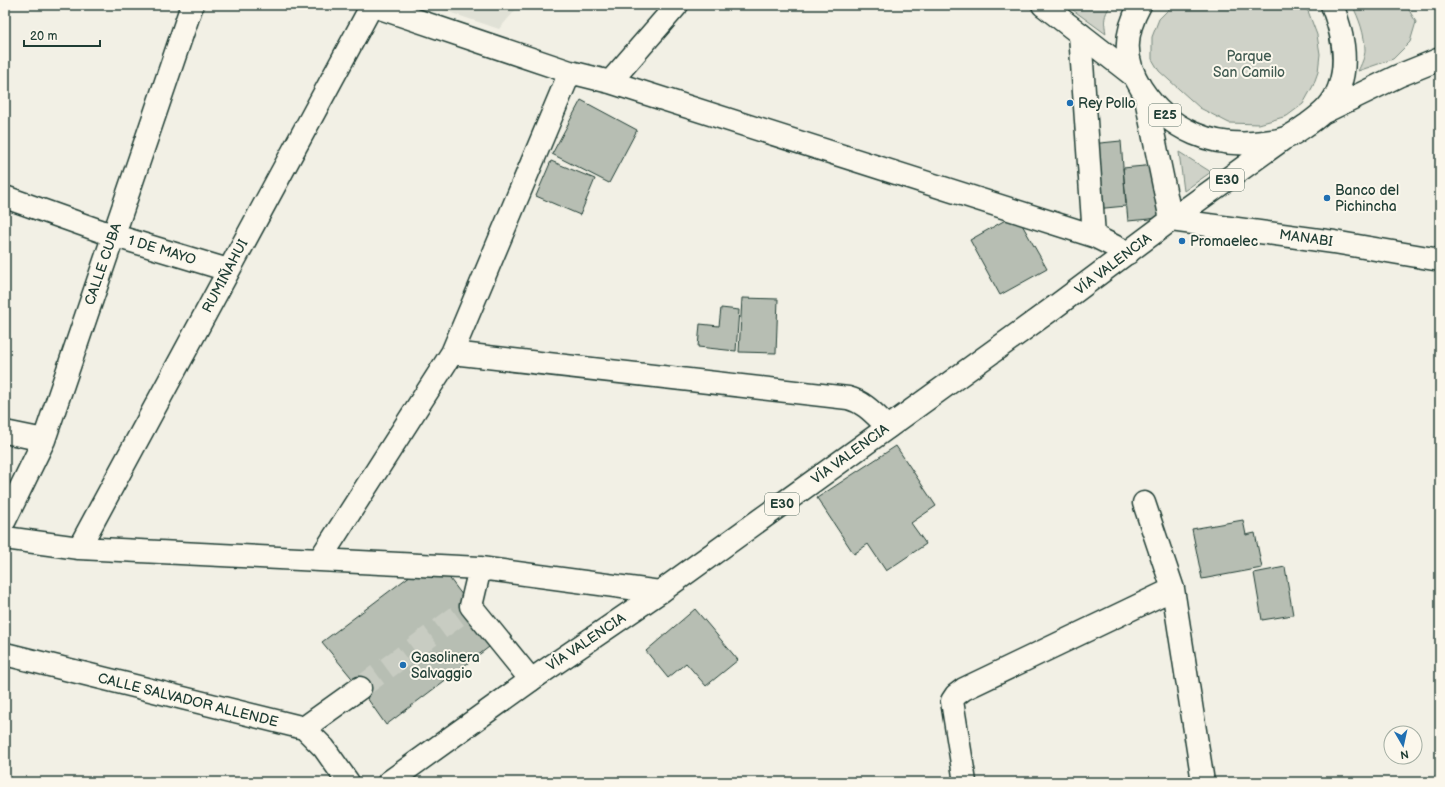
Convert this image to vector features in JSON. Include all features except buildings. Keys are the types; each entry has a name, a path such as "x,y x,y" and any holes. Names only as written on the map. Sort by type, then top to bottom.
{"main road":[{"name":"CALLE CUBA","path":"5,520 44,440 112,235 192,5"},
{"path":"371,5 570,72 610,82 1094,236 1128,253"},
{"name":"RUMIÑAHUI","path":"79,548 371,5"},
{"path":"610,82 677,5"},
{"name":"E25","path":"1043,5 1139,84 1162,112 1180,127 1199,137 1224,143 1252,144 1283,139 1323,113 1398,76 1440,59"},
{"name":"E25","path":"1139,84 1128,59 1127,44 1132,22 1140,5"},
{"name":"E25","path":"1323,113 1333,101 1339,88 1344,69 1344,46 1338,20 1332,5"},
{"path":"1080,34 1094,236"},
{"path":"320,559 452,353 570,72"},
{"path":"1139,84 1171,220"},
{"name":"VÍA VALENCIA","path":"389,782 531,680 660,592 1283,139"},
{"name":"1 DE MAYO","path":"5,197 112,235 228,270"},
{"name":"MANABI","path":"1171,220 1334,242 1440,260"},
{"path":"452,353 848,398 858,401 867,407 888,427"},
{"path":"5,432 44,440"},
{"path":"1144,503 1172,589 1203,782"},
{"path":"5,538 79,548 480,568 660,592"},
{"path":"480,568 471,606 531,680"},
{"path":"966,782 952,701 956,695 964,689 1172,589"},
{"name":"CALLE SALVADOR ALLENDE","path":"5,654 304,728"},
{"path":"348,782 324,748 304,728 360,688"}],"shaded area":[{"path":"428,5 520,5 499,29"}],"green space":[{"path":"1066,5 1111,5 1105,19 1106,34"},
{"name":"Parque San Camilo","path":"1173,5 1300,5 1308,11 1317,35 1320,54 1318,72 1313,86 1303,104 1287,116 1259,124 1229,123 1200,108 1159,71 1152,59 1152,37 1159,19"},
{"path":"1352,5 1406,5 1416,22 1410,42 1393,59 1358,71 1363,61 1365,44 1357,15"},
{"path":"1179,152 1211,172 1184,191"}],"tunnel":[{"path":"360,688 471,606"}],"place":[{"name":"Rey Pollo","path":"1070,103"},
{"name":"Banco del Pichincha","path":"1327,198"},
{"name":"Promaelec","path":"1182,241"},
{"name":"Gasolinera Salvaggio","path":"403,665"}]}
